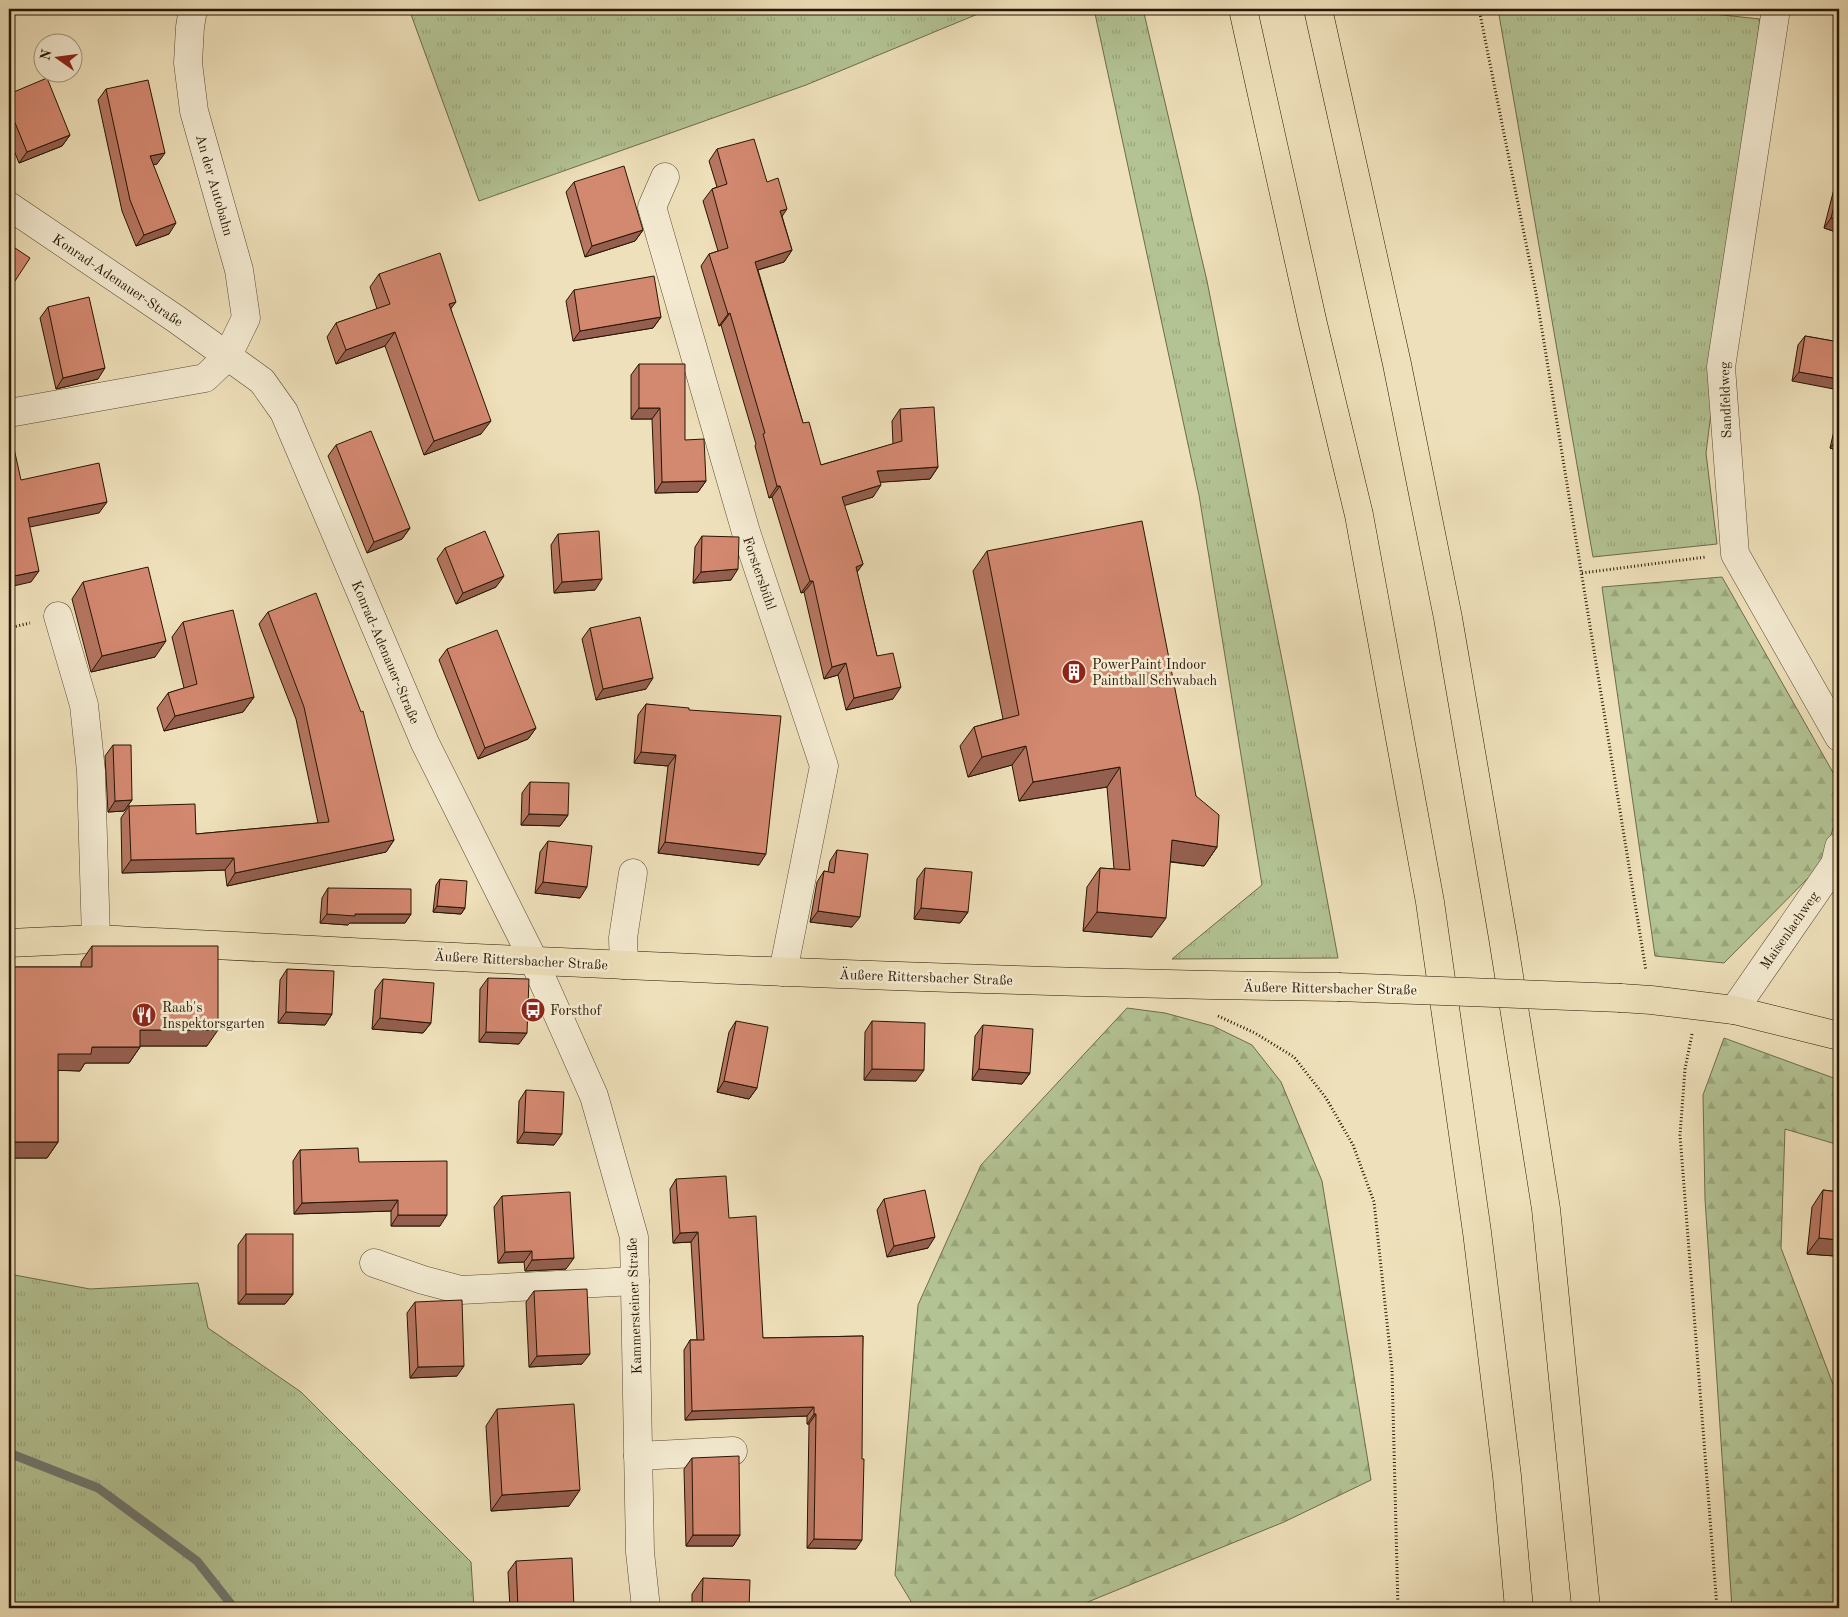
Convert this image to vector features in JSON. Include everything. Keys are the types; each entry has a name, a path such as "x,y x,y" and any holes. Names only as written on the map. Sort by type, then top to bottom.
{"main road":[{"path":"1243,9 1313,324 1359,516 1430,902 1477,1232 1507,1476 1519,1608"},
{"path":"1318,9 1397,364 1444,599 1503,938 1546,1209 1586,1608"},
{"name":"Äußere Rittersbacher Straße","path":"9,943 96,939 783,972 1120,984 1338,987 1621,998 1734,1010 1839,1036"}],"street":[{"name":"An der Autobahn","path":"193,9 188,63 194,111 239,270 246,318 227,356"},
{"name":"Sandfeldweg","path":"1776,9 1722,367 1735,554 1839,737"},
{"name":"Forstersbühl","path":"664,177 652,207 746,532 824,766 783,972"},
{"name":"Konrad-Adenauer-Straße","path":"9,206 176,319 262,382 284,412 425,742 534,960"},
{"path":"9,413 205,378 227,356"},
{"path":"58,616 84,705 90,762 96,939"},
{"name":"Maisenlachweg","path":"1734,1010 1838,857"},
{"path":"624,965 623,938 633,873"},
{"name":"Kammersteiner Straße","path":"534,960 594,1096 634,1237 640,1552 646,1608"},
{"path":"374,1263 423,1280 461,1290 634,1281"},
{"path":"638,1456 733,1451"}],"path":[{"path":"1479,9 1536,293 1651,1000"},
{"path":"1582,573 1735,554"},
{"path":"1212,1013 1254,1033 1294,1057 1326,1098 1353,1145 1374,1202 1392,1369 1398,1608"},
{"path":"1693,1027 1685,1069 1680,1135 1717,1608"}],"green space":[{"path":"409,9 990,9 806,85 479,201"},
{"path":"1094,9 1143,9 1207,281 1289,695 1338,958 1172,959 1262,885 1199,495"},
{"path":"1498,9 1666,9 1760,19 1706,453 1717,544 1593,557"},
{"path":"1722,577 1839,783 1839,809 1822,864 1724,963 1655,956 1602,587"},
{"path":"1127,1008 1165,1013 1213,1026 1252,1045 1281,1082 1322,1181 1371,1480 1284,1522 1073,1608 915,1608 895,1575 918,1305 981,1165"},
{"path":"1724,1038 1839,1080 1839,1145 1785,1129 1781,1248 1839,1400 1839,1608 1732,1608 1705,1199 1703,1095"},
{"path":"9,1274 90,1289 198,1283 208,1328 301,1392 471,1562 474,1608 9,1608"}],"building":[{"path":"148,80 165,153 150,156 176,223 144,235 130,200 106,89"},
{"path":"38,82 49,82 70,135 27,152 9,108 9,94"},
{"path":"754,139 767,182 778,178 787,209 780,211 792,250 755,262 803,423 809,422 821,465 902,441 900,409 934,407 938,467 877,471 881,485 842,497 863,564 856,567 877,656 893,653 901,687 854,698 846,663 832,667 813,581 810,581 780,486 777,486 763,434 765,433 730,313 728,314 709,254 728,248 712,189 727,184 717,149"},
{"path":"624,166 643,230 592,246 574,182"},
{"path":"1839,188 1839,220 1831,218"},
{"path":"9,244 30,258 9,290"},
{"path":"440,253 456,302 449,304 491,421 434,441 395,332 346,350 336,323 390,304 379,274"},
{"path":"654,276 661,317 580,331 574,290"},
{"path":"89,297 105,368 63,378 48,307"},
{"path":"1805,336 1839,342 1839,379 1799,372"},
{"path":"639,364 685,364 685,440 704,439 706,481 662,482 660,408 639,408"},
{"path":"371,431 410,528 374,542 336,445"},
{"path":"11,435 21,480 99,463 107,502 28,518 39,571 9,577 9,436"},
{"name":"PowerPaint Indoor Paintball Schwabach","path":"1142,521 1196,796 1219,815 1217,847 1172,840 1166,918 1097,912 1100,868 1130,870 1120,767 1033,782 1026,746 982,757 974,727 1019,715 987,551"},
{"path":"485,531 504,576 463,593 445,548"},
{"path":"599,531 602,579 562,582 558,534"},
{"path":"702,536 739,537 738,569 701,572"},
{"path":"148,567 166,641 102,656 83,582"},
{"path":"316,593 361,712 363,711 394,840 235,873 234,858 131,860 129,806 195,804 196,834 329,822 304,707 268,612"},
{"path":"233,610 254,697 175,716 168,693 197,684 183,622"},
{"path":"640,617 653,678 603,689 590,628"},
{"path":"497,630 536,728 485,748 447,649"},
{"path":"646,704 689,708 689,710 781,716 766,854 665,842 676,755 641,752"},
{"path":"113,745 131,745 132,800 115,801"},
{"path":"530,782 569,783 568,815 529,814"},
{"path":"548,841 592,846 587,887 543,882"},
{"path":"837,850 868,854 860,917 818,911 824,871 834,873"},
{"path":"925,868 972,872 968,912 921,908"},
{"path":"440,879 467,881 465,908 437,906"},
{"path":"328,888 411,889 411,914 355,914 355,916 327,914"},
{"path":"92,946 218,946 218,1030 140,1030 140,1047 92,1047 91,1054 58,1054 58,1142 9,1142 11,967 92,967"},
{"path":"287,969 334,971 332,1014 286,1012"},
{"path":"488,978 529,979 527,1033 486,1032"},
{"path":"383,979 434,983 431,1023 380,1018"},
{"path":"736,1021 768,1027 757,1088 724,1081"},
{"path":"872,1021 925,1023 924,1070 872,1069"},
{"path":"983,1025 1033,1029 1030,1073 979,1069"},
{"path":"526,1090 564,1092 562,1134 524,1132"},
{"path":"358,1148 359,1162 447,1161 447,1215 398,1215 398,1200 302,1203 300,1150"},
{"path":"726,1176 729,1218 756,1216 763,1338 863,1336 862,1459 864,1459 862,1540 814,1539 816,1414 814,1414 814,1407 692,1411 690,1340 704,1340 698,1232 680,1233 676,1179"},
{"path":"925,1190 935,1237 894,1246 884,1199"},
{"path":"1823,1190 1839,1192 1839,1240 1819,1238"},
{"path":"570,1192 574,1258 532,1260 532,1251 505,1252 502,1196"},
{"path":"246,1234 293,1234 293,1294 246,1294"},
{"path":"587,1289 590,1354 537,1356 534,1291"},
{"path":"462,1300 464,1366 418,1367 415,1302"},
{"path":"574,1404 580,1490 502,1495 497,1409"},
{"path":"739,1456 740,1535 693,1535 692,1458"},
{"path":"572,1558 574,1608 518,1608 516,1561"},
{"path":"703,1578 750,1580 749,1608 702,1608"}],"waterway":[{"path":"9,1453 98,1488 197,1561 234,1608"}],"place":[{"name":"PowerPaint Indoor Paintball Schwabach","path":"1074,672"},
{"name":"Forsthof","path":"533,1010"},
{"name":"Raab's Inspektorsgarten","path":"144,1015"}]}
